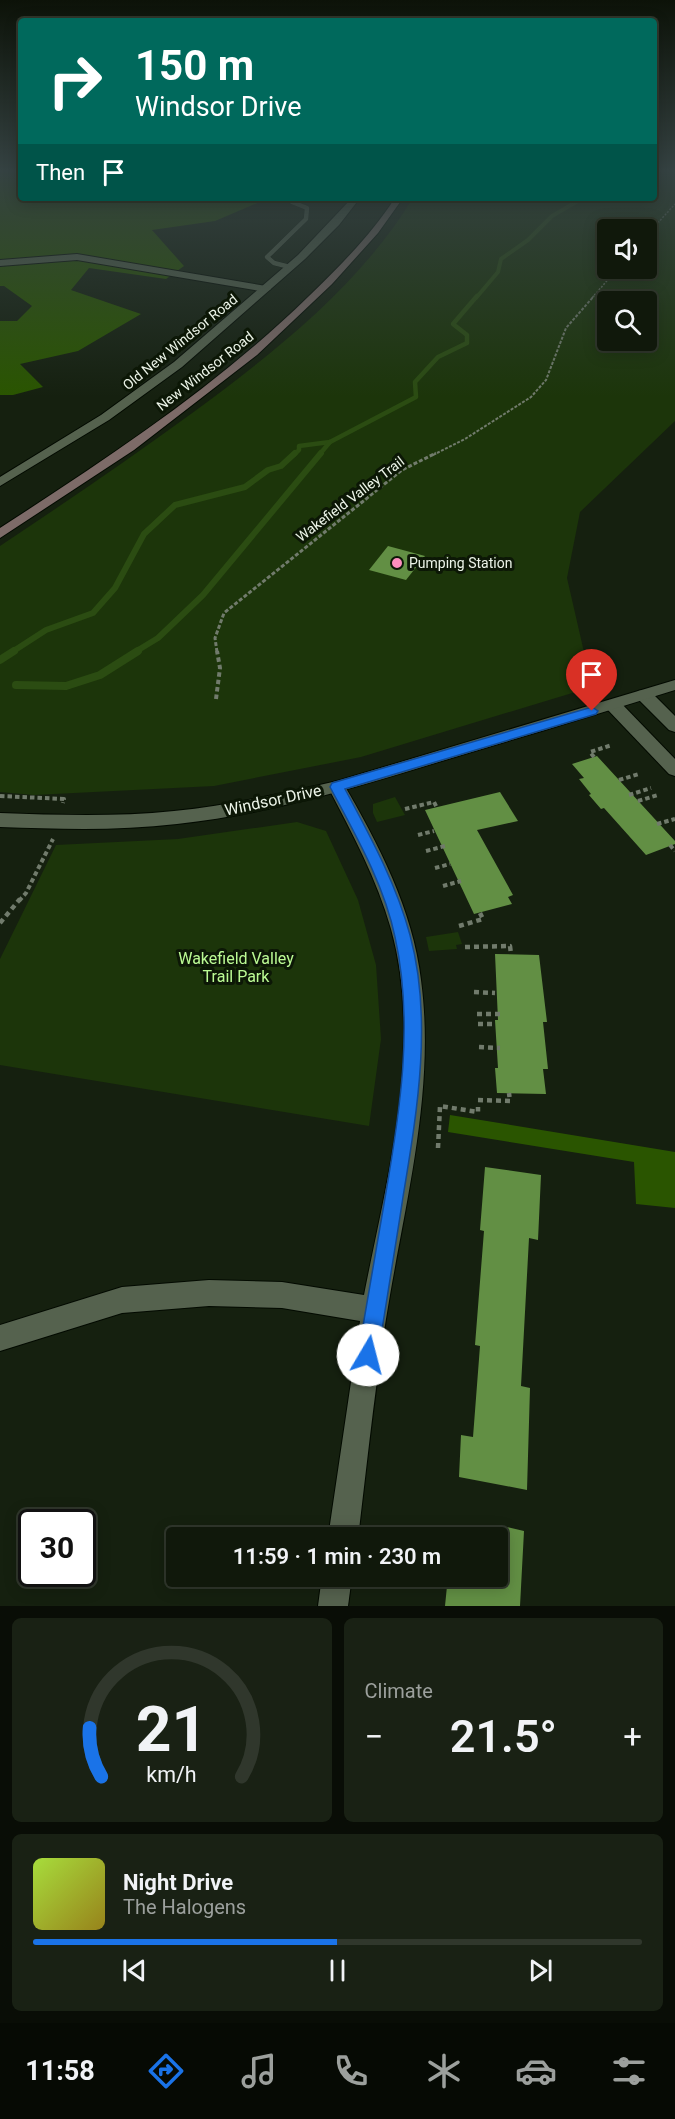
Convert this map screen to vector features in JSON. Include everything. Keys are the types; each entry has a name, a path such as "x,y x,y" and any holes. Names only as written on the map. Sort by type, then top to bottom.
{"main road":[{"name":"New Windsor Road","path":"0,534 186,408 288,323 363,247"}],"street":[{"name":"Old New Windsor Road","path":"0,482 92,425 168,373 218,332 311,247"},
{"path":"0,263 77,257 266,289"},
{"name":"Windsor Drive","path":"0,820 56,822 175,818 261,803 337,787 675,685"},
{"path":"644,695 675,726"},
{"path":"613,705 675,770"},
{"path":"337,787 365,840 391,898 403,936 411,980 414,1033 405,1131 374,1310 344,1527"},
{"path":"0,1338 122,1300 166,1296 209,1293 282,1294 374,1310"},
{"path":"333,1606 336,1587"}],"lane":[{"path":"277,247 267,257 274,263 290,267"}],"path":[{"name":"Wakefield Valley Trail","path":"216,699 220,668 215,638 224,613 402,470 465,439 531,397 546,380 566,328 608,279"},
{"path":"594,757 590,752 612,745"},
{"path":"619,780 639,774"},
{"path":"629,795 651,788"},
{"path":"638,801 658,795"},
{"path":"0,796 64,799 51,847 26,893 0,923"},
{"path":"405,809 434,802 437,808"},
{"path":"657,824 675,819"},
{"path":"418,835 434,831"},
{"path":"670,845 675,851"},
{"path":"426,851 445,846"},
{"path":"435,868 450,864"},
{"path":"443,886 462,881"},
{"path":"459,926 483,919 480,913"},
{"path":"465,947 510,946 511,954"},
{"path":"474,992 495,993"},
{"path":"477,1014 500,1014"},
{"path":"478,1024 495,1024"},
{"path":"479,1047 500,1048"},
{"path":"478,1100 510,1101 509,1093"},
{"path":"438,1148 440,1106 478,1112 478,1107"}],"green space":[{"path":"0,247 167,247 184,266 166,279 89,268 71,290 141,314 78,351 20,364 43,387 13,395 0,395 0,321 17,321 32,306 4,286 0,286"},
{"path":"378,247 597,247 597,279 657,279 657,247 675,247 675,421 580,512 567,578 592,687 361,757 214,786 34,795 0,792 0,546 98,480 256,365 342,288"},
{"path":"395,797 405,815 377,822 373,813 373,804"},
{"name":"Wakefield Valley Trail Park","path":"297,822 326,831 358,900 376,965 381,1039 369,1126 0,1065 0,959 56,845 178,839"},
{"path":"458,932 462,944 456,945 457,949 429,951 426,937"},
{"path":"450,1115 675,1152 675,1208 636,1204 634,1162 448,1132"}],"building":[{"name":"Pumping Station","path":"388,546 425,556 406,580 369,570"},
{"path":"597,756 675,841 675,844 646,855 604,808 601,809 579,779 584,778 572,764"},
{"path":"500,792 518,821 477,830 513,895 508,897 512,904 474,914 425,810"},
{"path":"495,954 539,955 547,1022 543,1022 548,1069 543,1069 546,1094 497,1093 495,1020 498,1020"},
{"path":"485,1167 541,1175 538,1240 529,1238 521,1386 530,1388 527,1490 459,1477 461,1435 473,1437 480,1346 475,1345 484,1231 480,1230"},
{"path":"508,1527 524,1531 520,1606 445,1606 447,1587 508,1587"}],"waterway":[{"path":"476,298 498,272 501,259 518,247"},
{"path":"330,442 416,397 415,382 438,357 467,343 467,335 453,324 477,296"},
{"path":"294,455 299,450 299,446 330,442"},
{"path":"319,455 330,442"},
{"path":"12,652 46,630 93,613 115,588 144,534 175,505 245,487 268,470 281,466 295,453"},
{"path":"135,652 158,638 203,595 321,453"},
{"path":"0,660 14,651"},
{"path":"16,685 66,686 100,675 138,651"}],"place":[{"name":"Pumping Station","path":"397,563"}],"route":[{"path":"368,1355 405,1131 414,1033 411,980 403,936 391,898 365,840 337,787 592,711"}]}
